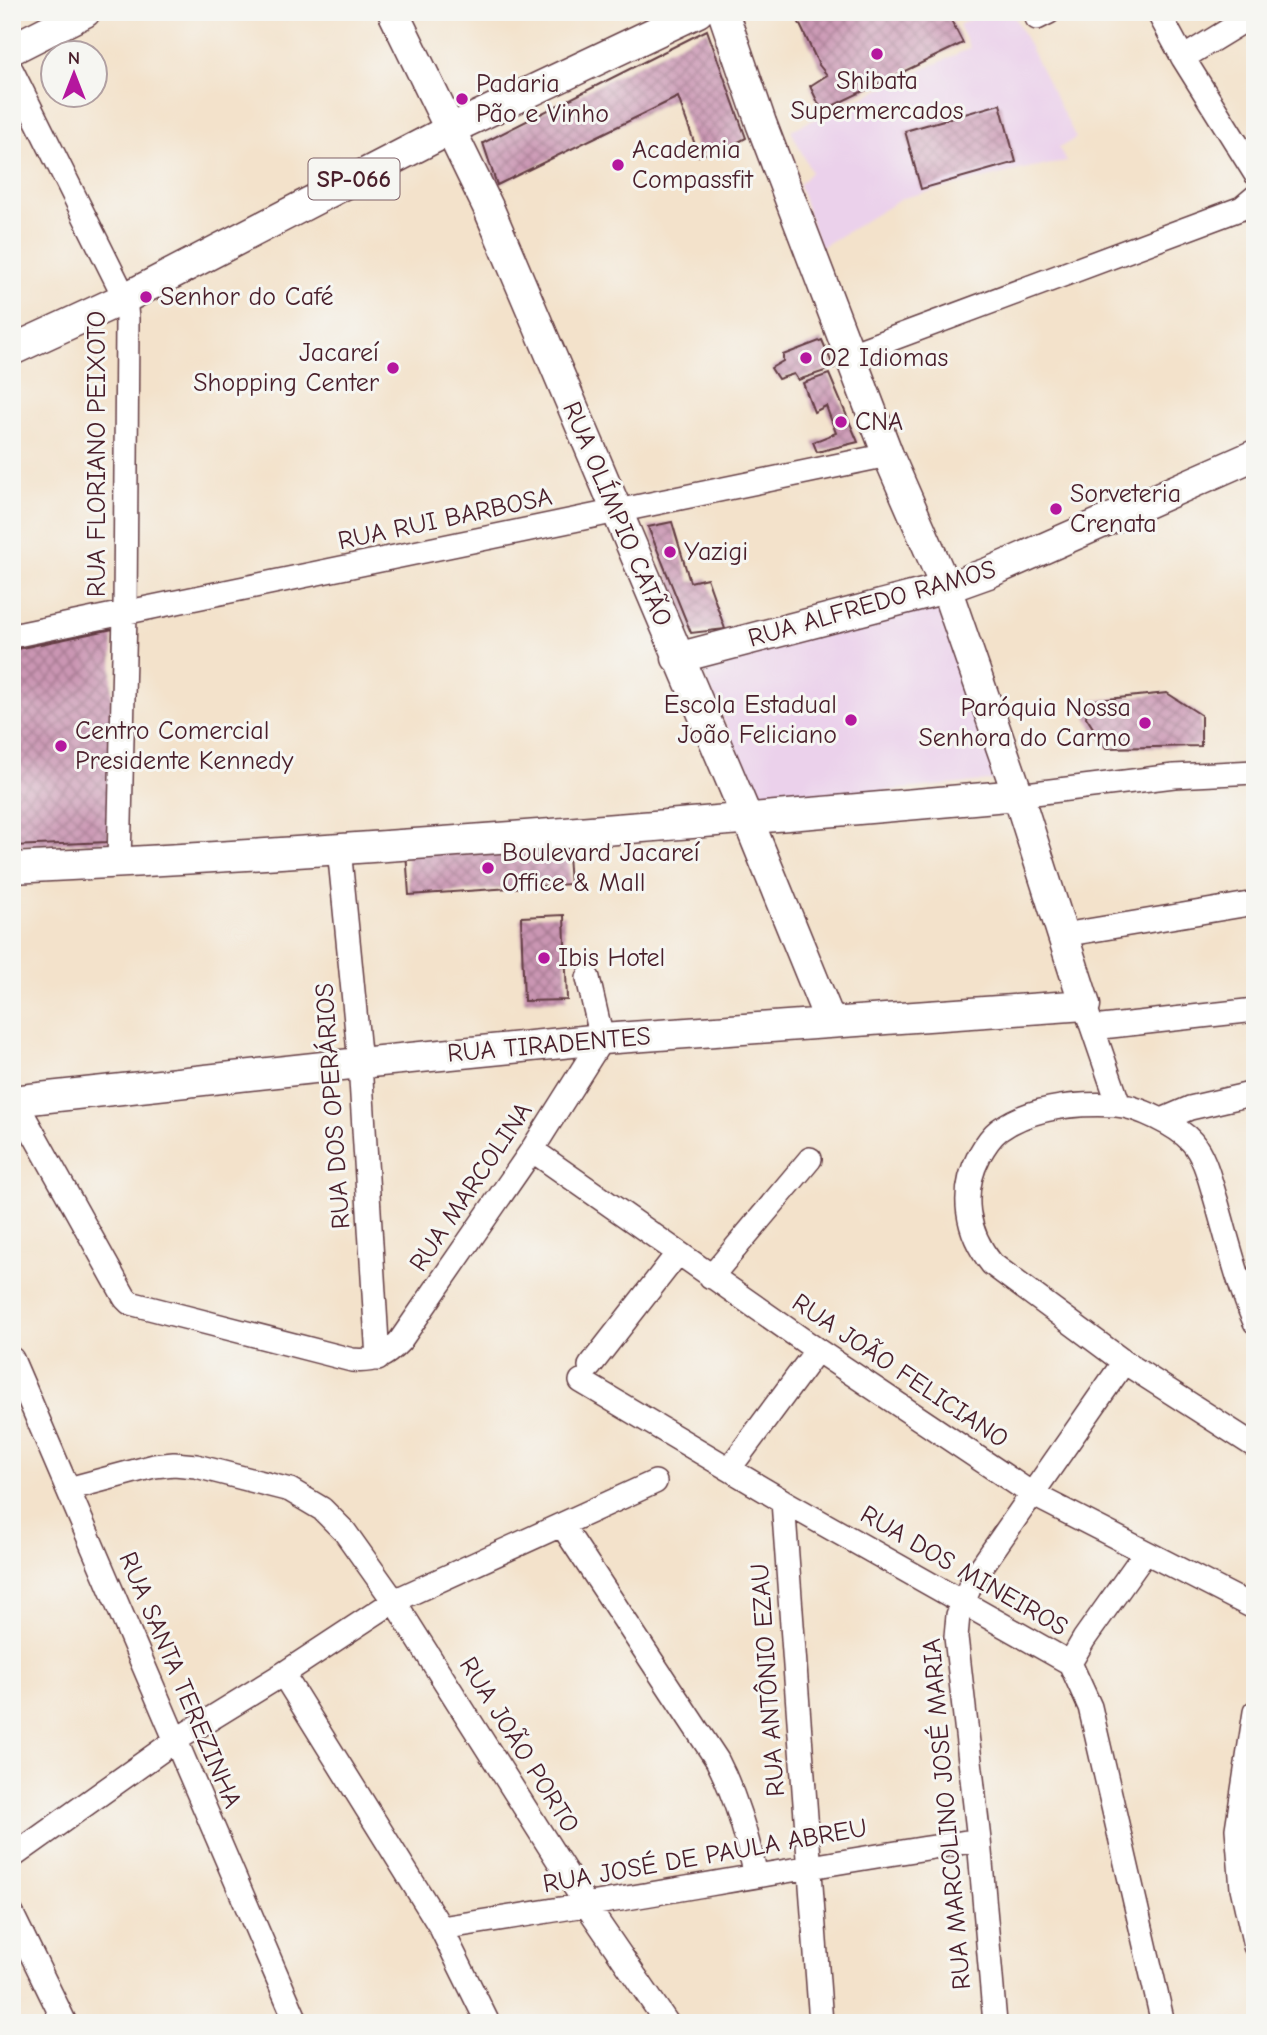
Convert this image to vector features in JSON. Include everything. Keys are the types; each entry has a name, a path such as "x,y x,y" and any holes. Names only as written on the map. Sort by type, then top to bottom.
{"main road":[{"path":"12,50 85,12"},
{"name":"RUA OLÍMPIO CATÃO","path":"393,12 488,208 748,820 830,1021"},
{"name":"SP-066","path":"12,350 125,298 451,129 698,12"},
{"path":"723,12 761,123 888,455 946,588 1018,795 1089,1016"},
{"name":"RUA ALFREDO RAMOS","path":"677,658 946,588 988,573 1255,455"},
{"path":"12,868 748,820 1018,795"},
{"name":"RUA TIRADENTES","path":"13,1099 602,1039 830,1021 1089,1016"}],"street":[{"path":"1158,12 1183,58 1255,173"},
{"path":"1183,58 1255,14"},
{"name":"RUA FLORIANO PEIXOTO","path":"12,71 125,298 125,614 119,863"},
{"path":"851,354 1242,208 1255,197"},
{"name":"RUA RUI BARBOSA","path":"12,636 888,455"},
{"path":"1018,795 1174,776 1250,770"},
{"name":"RUA DOS OPERÁRIOS","path":"339,848 360,1063 377,1359"},
{"path":"1063,935 1255,903"},
{"path":"588,978 602,1039"},
{"path":"1119,1105 1089,1016 1255,1010"},
{"name":"RUA MARCOLINA","path":"377,1359 390,1352 400,1341 532,1150 602,1039"},
{"path":"1162,1120 1190,1108 1255,1093"},
{"path":"13,1099 130,1303 352,1360 377,1359"},
{"path":"1255,1322 1206,1167 1192,1141 1162,1120 1119,1105 1040,1111 997,1131 984,1148 973,1167 967,1207 971,1229 980,1250 992,1264 1124,1362 1255,1446"},
{"name":"RUA JOÃO FELICIANO","path":"532,1150 817,1350 1032,1493 1255,1608"},
{"path":"711,1277 810,1159"},
{"name":"RUA DOS MINEIROS","path":"678,1253 586,1374 729,1469 1070,1663 1090,1707 1163,2023"},
{"path":"729,1469 817,1350"},
{"name":"RUA SANTA TEREZINHA","path":"12,1359 297,2023"},
{"name":"RUA MARCOLINO JOSÉ MARIA","path":"995,2023 979,1840 956,1637 958,1615 973,1579 1124,1362"},
{"name":"RUA JOÃO PORTO","path":"68,1489 154,1466 196,1466 290,1490 330,1517 345,1532 394,1601 587,1906 667,2023"},
{"path":"12,1857 176,1740 394,1601 655,1482"},
{"name":"RUA ANTÔNIO EZAU","path":"783,1501 821,2023"},
{"path":"562,1525 717,1760 731,1787 742,1818 756,1875"},
{"path":"1070,1663 1145,1553"},
{"path":"283,1674 441,1928 488,2023"},
{"path":"1255,1712 1237,1829 1242,1888 1255,1946"},
{"name":"RUA JOSÉ DE PAULA ABREU","path":"441,1928 587,1906 810,1865 979,1840"},
{"path":"12,1914 65,2023"}],"shaded area":[{"path":"984,12 1012,12 1076,138 1059,148 1067,162 1032,167 903,198 820,248 799,185 811,172 791,130 970,48 959,25"},
{"name":"Escola Estadual João Feliciano","path":"938,600 999,780 759,803 698,660"}],"building":[{"name":"Shibata Supermercados","path":"794,12 935,12 938,20 949,16 963,43 822,111 810,86 827,75 819,65"},
{"path":"707,30 746,138 731,146 699,156 678,97 497,185 483,143"},
{"path":"1000,104 1016,162 921,189 905,131"},
{"name":"O2 Idiomas","path":"822,340 834,368 798,380 794,374 778,379 771,368 783,361 783,355"},
{"name":"CNA","path":"829,374 858,442 817,452 813,442 836,433 826,406 814,412 803,383"},
{"name":"Yazigi","path":"672,522 690,582 707,578 725,629 691,633 648,527"},
{"name":"Centro Comercial Presidente Kennedy","path":"113,629 109,842 12,846 12,650"},
{"name":"Paróquia Nossa Senhora do Carmo","path":"1167,693 1201,715 1201,746 1106,748 1086,717 1088,701"},
{"name":"Boulevard Jacareí Office & Mall","path":"567,841 570,884 409,895 406,852"},
{"name":"Ibis Hotel","path":"564,915 567,1000 524,1001 521,917"}],"place":[{"name":"Shibata Supermercados","path":"877,54"},
{"name":"Padaria Pão e Vinho","path":"462,99"},
{"name":"Academia Compassfit","path":"618,165"},
{"name":"Senhor do Café","path":"146,297"},
{"name":"O2 Idiomas","path":"806,358"},
{"name":"Jacareí Shopping Center","path":"393,368"},
{"name":"CNA","path":"841,422"},
{"name":"Sorveteria Crenata","path":"1056,509"},
{"name":"Yazigi","path":"670,552"},
{"name":"Escola Estadual João Feliciano","path":"851,720"},
{"name":"Paróquia Nossa Senhora do Carmo","path":"1145,723"},
{"name":"Centro Comercial Presidente Kennedy","path":"61,746"},
{"name":"Boulevard Jacareí Office & Mall","path":"488,868"},
{"name":"Ibis Hotel","path":"544,958"}]}
